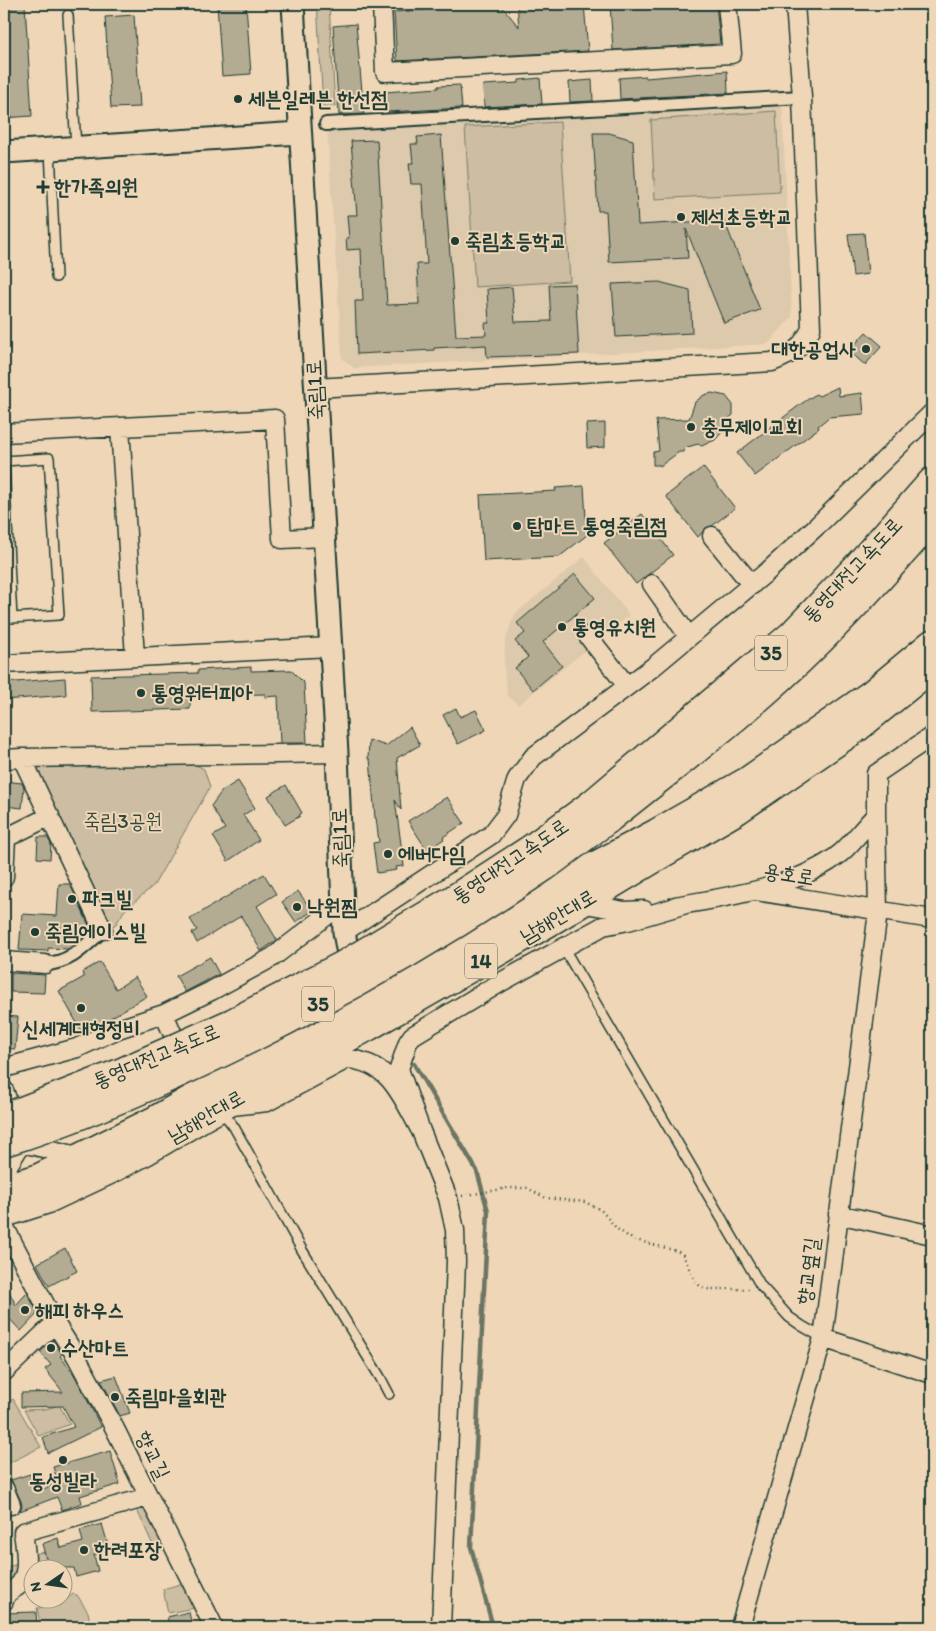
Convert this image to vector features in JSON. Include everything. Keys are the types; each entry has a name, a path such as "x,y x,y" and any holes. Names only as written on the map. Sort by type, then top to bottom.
{"main road":[{"name":"통영대전고속도로","path":"13,1143 133,1094 252,1038 324,1001 470,915 544,866 599,812 792,635 858,567 932,482"},
{"name":"통영대전고속도로","path":"4,1118 120,1073 232,1024 342,966 454,899 516,859 599,812 738,715 808,653 877,581 932,519"},
{"name":"남해안대로","path":"364,1014 556,887 657,833 748,781 872,694 932,644"},
{"name":"남해안대로","path":"4,1213 45,1200 109,1170 209,1101 364,1014 580,903 663,852 737,810 810,762 858,727 932,667"},
{"name":"남해안대로","path":"4,1188 37,1179 154,1121 209,1101"}],"street":[{"name":"죽림1로","path":"293,4 337,753 344,932 350,968 364,1014"},
{"path":"382,4 385,72 732,54 727,4"},
{"path":"315,388 772,362 788,356 803,345 811,329 802,97 795,4"},
{"path":"326,124 802,97"},
{"path":"4,152 300,133"},
{"path":"344,932 491,835 506,815 517,779 533,757 628,686 752,585 818,525 932,413"},
{"path":"4,434 274,419 282,539 324,537"},
{"path":"120,427 134,657"},
{"path":"712,536 752,585"},
{"path":"652,584 689,638"},
{"path":"588,636 628,686"},
{"path":"4,664 331,646"},
{"name":"향교옆길","path":"740,1627 823,1338 878,912 876,774 932,736"},
{"path":"4,759 337,753"},
{"path":"4,961 57,963 67,959 86,946 103,930 22,758"},
{"path":"751,890 808,873 841,852 876,815"},
{"path":"4,877 6,838 50,816"},
{"name":"용호로","path":"580,903 625,911 655,909 722,898 751,890 878,912 932,919"},
{"path":"4,1068 76,1048 118,1029 164,1014 273,957 343,903"},
{"path":"441,1627 456,1262 454,1230 448,1198 421,1132 399,1069 408,1042 412,1036 503,981 604,926 686,904"},
{"path":"164,1014 209,1101 266,1102 347,1059 356,1059 388,1076 397,1087 421,1132"},
{"path":"4,1090 13,1143 4,1172"},
{"path":"13,1143 82,1157"},
{"path":"838,1214 932,1235"},
{"name":"향교길","path":"4,1226 55,1323 80,1364 214,1627"},
{"path":"4,1372 55,1323"},
{"path":"823,1338 932,1374"},
{"path":"4,1488 11,1505"},
{"path":"4,1601 6,1594 20,1583 23,1574 27,1557 23,1532 148,1497"}],"lane":[{"path":"68,15 76,148"},
{"path":"50,150 56,277"},
{"path":"4,461 49,458 59,616 12,618 4,467"},
{"path":"564,948 761,1286 789,1316 823,1338"},
{"path":"209,1101 234,1127 302,1250 389,1394"}],"path":[{"path":"473,1194 508,1188 527,1188 546,1198 585,1202 596,1206 617,1229 632,1239 677,1251 683,1255 695,1281 701,1287 708,1289 754,1289 761,1286"}],"shaded area":[{"path":"782,103 792,317 768,344 354,368 342,358 327,127 569,117"},
{"name":"통영유치원","path":"584,557 629,615 518,705 507,695 504,666 505,642 512,621 516,613"}],"green space":[{"path":"317,4 329,4 335,106 323,107"},
{"path":"776,111 780,192 655,199 651,120"},
{"path":"560,122 570,281 475,287 465,127"},
{"name":"죽림3공원","path":"190,762 204,769 210,787 154,885 124,911 116,924 110,927 32,766"},
{"path":"13,1399 41,1447 9,1463 4,1453 4,1406"},
{"path":"59,1405 70,1424 39,1436 24,1410 46,1409"},
{"path":"148,1507 169,1546 156,1552 137,1510"},
{"path":"44,1552 46,1558 34,1558 33,1554"},
{"path":"22,1563 22,1571 8,1584 4,1568"},
{"path":"187,1582 199,1607 168,1613 163,1589"},
{"path":"72,1595 77,1595 88,1612 91,1627 41,1627 37,1608 72,1608"}],"building":[{"path":"4,4 25,4 32,116 4,118"},
{"path":"217,4 246,4 251,74 222,76"},
{"path":"467,4 467,6 500,4 519,27 517,4 584,4 588,51 397,61 394,12 440,9 439,6"},
{"path":"610,4 716,4 720,44 613,50"},
{"path":"134,15 140,107 111,108 105,17"},
{"path":"356,24 364,114 339,115 333,26"},
{"path":"727,71 728,93 620,99 619,78 645,76 646,78"},
{"path":"540,78 542,104 484,107 483,85 519,83 519,80"},
{"path":"592,80 593,101 570,102 569,82"},
{"path":"460,85 462,108 387,112 385,92"},
{"name":"제석초등학교","path":"593,133 609,133 633,140 638,225 724,220 760,310 724,323 686,229 688,258 609,262 606,211 598,211"},
{"path":"441,135 456,336 486,335 485,323 489,323 487,289 512,287 515,322 551,321 549,285 575,284 579,354 487,357 486,345 357,354 355,301 363,301 361,249 347,250 346,238 349,238 347,215 357,215 351,141 377,140 387,305 419,304 417,264 427,264 422,184 411,184 409,163 413,163 411,144 418,144 417,137"},
{"path":"864,233 868,274 853,276 848,234"},
{"path":"659,282 690,290 692,333 616,337 612,284"},
{"name":"대한공업사","path":"866,332 882,346 865,365 849,351"},
{"path":"838,387 839,396 862,393 864,414 829,417 818,426 819,428 755,476 737,453 816,394 819,396"},
{"name":"충무제이교회","path":"712,393 726,396 733,405 733,415 728,419 723,431 715,440 702,446 698,444 684,448 684,452 679,452 660,466 653,465 653,452 659,451 656,420 689,419 695,402 704,395"},
{"path":"605,423 605,447 587,448 586,424"},
{"path":"703,467 735,508 712,526 706,528 698,537 666,496"},
{"name":"탑마트 통영죽림점","path":"584,486 587,535 559,557 484,561 480,495 556,491 555,488"},
{"path":"642,514 673,555 636,584 604,543"},
{"path":"575,574 595,598 543,642 562,666 533,690 515,668 528,657 515,641 525,633 517,623"},
{"path":"251,667 251,671 291,670 304,683 307,743 280,743 278,696 265,697 265,694 190,696 190,709 92,712 91,676 198,673 198,670"},
{"path":"65,678 66,695 4,700 4,683"},
{"path":"456,708 460,717 476,710 486,730 458,744 443,715"},
{"path":"410,727 420,745 397,758 401,810 395,800 404,866 396,867 397,870 377,873 373,843 379,842 370,759 368,759 369,740 386,746"},
{"path":"4,781 22,783 24,788 22,808 4,806"},
{"path":"238,781 255,808 243,815 259,840 228,861 213,836 225,829 211,806 222,791"},
{"path":"286,785 302,813 285,825 268,796"},
{"path":"447,797 464,823 427,850 408,821"},
{"path":"38,837 47,837 51,844 50,859 37,858"},
{"path":"264,874 276,894 257,906 277,940 261,951 241,916 197,943 192,933 197,930 190,919"},
{"path":"59,884 70,884 91,930 87,930 86,934 68,949 48,948 48,951 19,950 22,914 57,916"},
{"name":"낙원찜","path":"298,891 312,911 296,922 282,902"},
{"path":"210,957 219,974 185,992 176,976"},
{"path":"100,962 116,989 135,977 147,996 103,1024 83,1034 59,991 84,977 82,973 84,971"},
{"path":"11,973 45,975 44,993 11,992"},
{"path":"4,1016 18,1017 15,1049 4,1048"},
{"path":"65,1248 77,1271 49,1286 37,1264"},
{"name":"해피 하우스","path":"4,1282 16,1305 27,1293 38,1313 21,1331 4,1313"},
{"path":"53,1340 62,1354 60,1356 75,1376 101,1427 48,1453 43,1437 74,1427 63,1406 21,1407 21,1393 63,1392 45,1369 51,1365 40,1352"},
{"name":"죽림마을회관","path":"116,1376 130,1413 120,1416 101,1380"},
{"path":"110,1451 120,1484 80,1496 82,1503 62,1510 57,1497 20,1511 21,1501 11,1480 30,1474 36,1492 58,1483 53,1467"},
{"name":"한려포장","path":"102,1524 108,1545 100,1548 101,1553 94,1555 98,1571 76,1577 74,1568 72,1568 72,1558 46,1558 42,1544 58,1538 61,1548 83,1542 80,1530"},
{"path":"36,1612 37,1627 4,1627 4,1613"},
{"path":"189,1612 192,1627 170,1627 167,1617"}],"waterway":[{"path":"414,1064 477,1171 488,1211 471,1547 493,1627"}],"place":[{"name":"세븐일레븐 한선점","path":"238,99"},
{"name":"한가족의원","path":"43,187"},
{"name":"제석초등학교","path":"681,217"},
{"name":"죽림초등학교","path":"455,241"},
{"name":"대한공업사","path":"866,349"},
{"name":"충무제이교회","path":"691,427"},
{"name":"탑마트 통영죽림점","path":"517,526"},
{"name":"통영유치원","path":"562,627"},
{"name":"통영워터피아","path":"141,693"},
{"name":"에버다임","path":"388,854"},
{"name":"파크빌","path":"72,899"},
{"name":"낙원찜","path":"297,907"},
{"name":"죽림에이스빌","path":"35,932"},
{"name":"신세계대형정비","path":"81,1008"},
{"name":"해피 하우스","path":"25,1310"},
{"name":"수산마트","path":"51,1348"},
{"name":"죽림마을회관","path":"115,1397"},
{"name":"동성빌라","path":"63,1460"},
{"name":"한려포장","path":"84,1550"}]}
